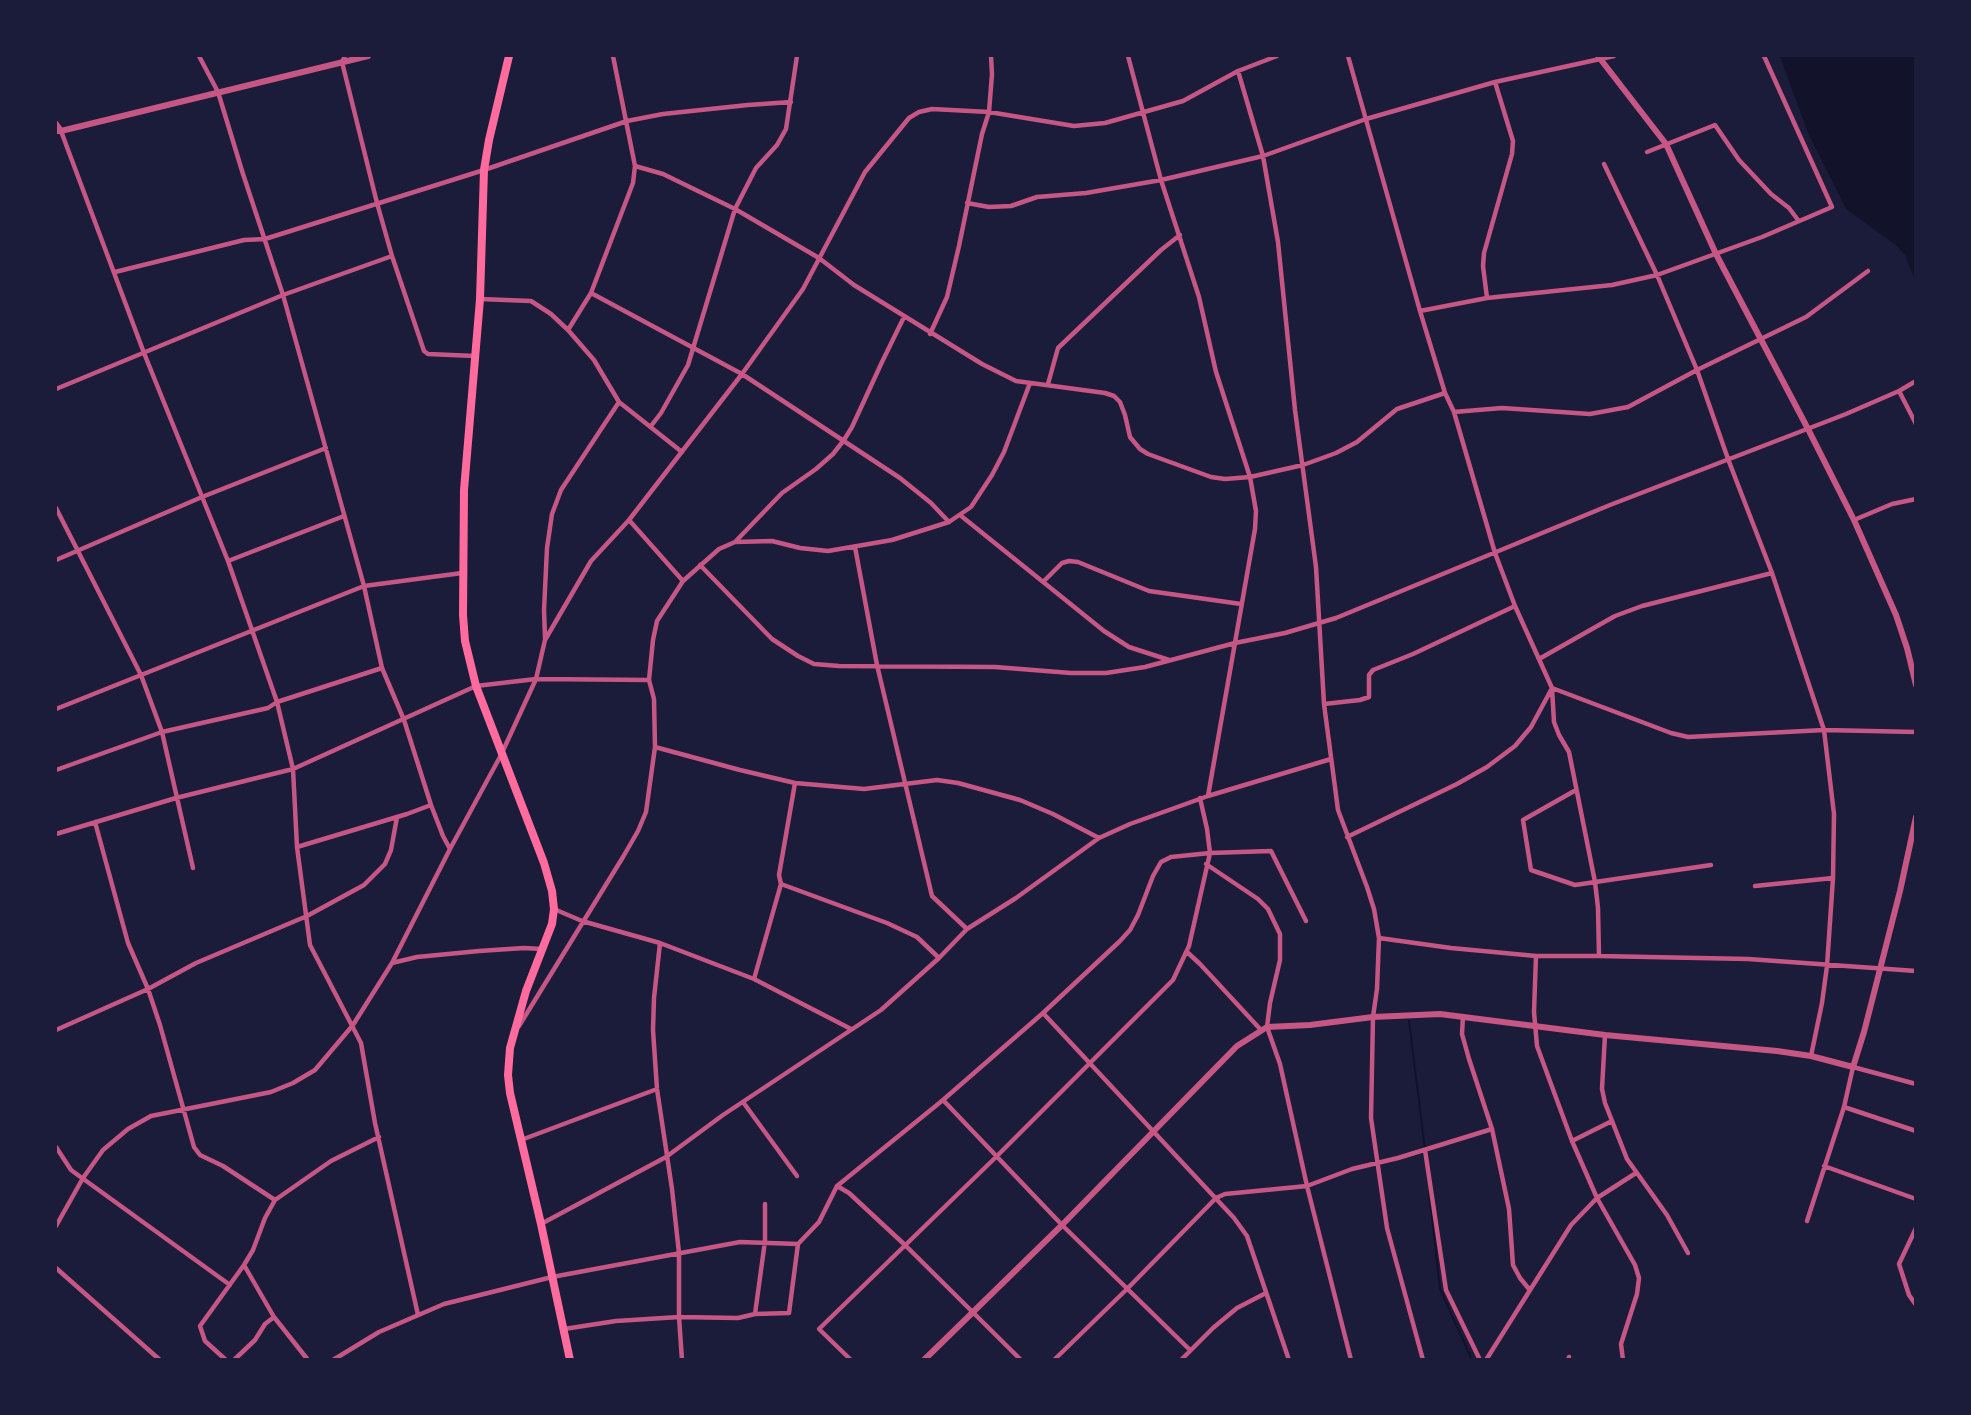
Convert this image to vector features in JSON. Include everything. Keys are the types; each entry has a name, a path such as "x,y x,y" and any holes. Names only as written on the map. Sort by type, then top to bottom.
{"highway":[{"path":"509,56 484,170 480,299 466,454 462,573 465,641 476,686 544,863 552,891 554,909 552,924 526,991 508,1060 510,1093 570,1359"}],"street":[{"path":"199,56 218,92 283,295 364,586 382,668 404,720 431,805 450,849"},
{"path":"58,131 343,59 368,56"},
{"path":"568,330 591,293 633,183 635,166 613,56"},
{"path":"651,426 661,413 688,365 735,209 756,168 777,145 786,129 797,56"},
{"path":"930,334 946,297 982,134 989,112 991,56"},
{"path":"1128,56 1161,180 1199,297 1216,372 1250,477 1256,511 1255,529 1208,796"},
{"path":"545,640 591,561 629,520 682,452 803,289 865,172 909,118 919,112 932,109 989,112 1074,126 1105,123 1183,101 1238,71 1277,56"},
{"path":"1348,56 1420,311 1445,393 1455,412 1495,553 1515,606 1552,688 1554,722 1569,752 1595,882 1599,956"},
{"path":"968,203 989,207 1011,206 1037,197 1086,193 1161,180 1263,156 1366,119 1495,82 1614,56"},
{"path":"1420,311 1487,298 1612,285 1658,274 1716,254 1832,207 1764,56"},
{"path":"1599,58 1666,144 1716,254 1854,520 1896,615 1916,685"},
{"path":"343,59 377,204 425,352 475,356"},
{"path":"1238,71 1263,156 1278,243 1316,567 1324,705 1338,810 1370,898 1379,938 1377,989 1373,1017 1371,1118 1387,1228 1422,1359"},
{"path":"1487,298 1483,266 1484,253 1512,153 1513,141 1495,82"},
{"path":"115,272 233,242 265,239 627,122 663,114 791,102"},
{"path":"56,124 115,272 144,353 228,561 277,702 293,769 297,847 308,916 310,945 361,1043 418,1315"},
{"path":"1647,152 1715,125 1739,160 1789,208 1798,220"},
{"path":"1604,164 1658,274 1698,370 1728,459 1772,573 1824,730 1834,813 1833,878 1827,966 1811,1056"},
{"path":"635,166 663,174 735,209 819,258 854,285 930,334 1016,381 1048,384 1114,396 1120,402 1130,437 1140,449 1212,477 1225,479 1250,477 1303,465 1336,453 1357,442 1397,409 1445,393"},
{"path":"1048,384 1058,348 1180,234"},
{"path":"56,388 283,295 392,256"},
{"path":"1455,412 1502,408 1590,414 1628,407 1806,317 1868,271"},
{"path":"591,293 742,374 900,478 931,503 949,522"},
{"path":"480,299 531,301 551,314 594,360 619,402 682,452"},
{"path":"735,542 782,493 816,469 844,440 904,317"},
{"path":"700,566 772,639 814,664 995,667 1071,673 1106,673 1145,667 1318,623 1610,505 1808,429 1899,391 1916,381"},
{"path":"514,1035 638,831 646,812 655,747 654,699 649,680 652,640 657,621 683,580 719,549 735,542 772,541 800,548 828,551 922,532 949,522 971,507 992,475 1004,452 1030,383"},
{"path":"1899,391 1916,424"},
{"path":"56,1226 83,1178 103,1150 128,1129 151,1116 271,1092 293,1083 315,1070 353,1025 392,963 501,755 536,679 545,640 547,548 552,514 561,490 619,402"},
{"path":"56,560 202,497 326,448"},
{"path":"1854,520 1892,504 1916,499"},
{"path":"56,508 141,675 162,732 193,868"},
{"path":"960,515 1104,631 1153,656 1171,660"},
{"path":"228,561 344,516"},
{"path":"629,520 683,580"},
{"path":"855,547 877,665 932,896 967,929"},
{"path":"1043,582 1062,563 1078,562 1149,591 1241,604"},
{"path":"56,709 364,586 462,573"},
{"path":"1539,659 1615,616 1642,606 1772,573"},
{"path":"1324,705 1369,697 1369,675 1373,670 1413,654 1515,606"},
{"path":"56,770 162,732 268,708 277,702 382,668"},
{"path":"56,834 176,798 293,769 476,686 536,679 649,680"},
{"path":"1552,688 1671,733 1688,737 1824,730 1916,732"},
{"path":"1347,837 1457,784 1515,746 1531,727 1552,688"},
{"path":"655,747 795,783 864,789 937,780 958,783 1020,800 1053,813 1100,838"},
{"path":"541,1224 666,1157 743,1102 881,1011 967,929 1016,898 1100,838 1130,824 1200,798 1331,759"},
{"path":"754,979 781,884 779,875 795,783"},
{"path":"1576,790 1523,820 1531,870 1575,885 1711,865"},
{"path":"851,1359 819,1329 1173,980 1187,952 1210,853 1208,829 1200,798"},
{"path":"297,847 431,805"},
{"path":"56,1030 148,989 196,963 308,916 364,885 385,864 391,850 397,817"},
{"path":"1806,1221 1844,1107 1880,970 1916,817"},
{"path":"95,822 128,943 148,989 160,1025 194,1147 200,1155 275,1200"},
{"path":"564,1329 616,1321 679,1317 738,1318 755,1314 789,1313 798,1244 819,1222 837,1186 943,1100 1043,1013 1120,941 1130,930 1161,862 1171,857 1210,853 1271,851 1306,921"},
{"path":"1206,864 1258,899 1268,909 1280,934 1280,960 1264,1029"},
{"path":"1755,886 1833,878"},
{"path":"781,884 887,923 917,937 939,958"},
{"path":"554,909 582,921 660,944 754,979 851,1030"},
{"path":"1379,938 1536,956 1748,959 1916,971"},
{"path":"660,944 654,1009 657,1089 679,1253 679,1317 682,1359"},
{"path":"392,963 417,957 480,951 543,949"},
{"path":"1187,952 1264,1029 1280,1064 1307,1186 1351,1359"},
{"path":"1536,956 1535,1025 1538,1046 1572,1141 1597,1198 1635,1264 1639,1278 1637,1294 1621,1344 1623,1359"},
{"path":"1043,1013 1234,1218 1246,1236 1289,1359"},
{"path":"924,1359 1062,1225 1237,1046 1264,1029 1373,1017 1440,1014 1605,1035 1811,1056 1916,1084"},
{"path":"1463,1016 1462,1034 1492,1129 1509,1209 1513,1264 1529,1289"},
{"path":"1605,1035 1602,1089 1612,1121 1627,1159 1667,1215 1688,1253"},
{"path":"521,1140 657,1089"},
{"path":"943,1100 1062,1225 1190,1350"},
{"path":"743,1102 797,1176"},
{"path":"1844,1107 1916,1131"},
{"path":"1572,1141 1612,1121"},
{"path":"1054,1359 1127,1289 1216,1198 1226,1194 1307,1186 1352,1169 1492,1129"},
{"path":"226,1359 205,1341 200,1328 253,1250 265,1218 275,1200 331,1161 379,1137"},
{"path":"56,1147 71,1170 230,1286"},
{"path":"1425,1150 1446,1290 1480,1359"},
{"path":"1824,1166 1916,1199"},
{"path":"1486,1359 1571,1225 1597,1198 1636,1173"},
{"path":"837,1186 849,1193 905,1245 1021,1359"},
{"path":"755,1314 765,1241 765,1204"},
{"path":"1916,1228 1899,1264 1909,1295 1916,1305"},
{"path":"333,1359 379,1332 444,1304 552,1277 740,1242 765,1241 798,1244"},
{"path":"244,1265 274,1317 308,1359"},
{"path":"56,1268 160,1359"},
{"path":"1181,1359 1238,1308 1266,1293"},
{"path":"234,1359 255,1340 265,1324 274,1317"}],"shaded area":[{"path":"1780,56 1915,56 1915,280 1905,255 1896,245 1846,209 1808,133"}],"waterway":[{"path":"1409,1021 1425,1149"},
{"path":"1429,1191 1440,1289 1472,1360"}]}
